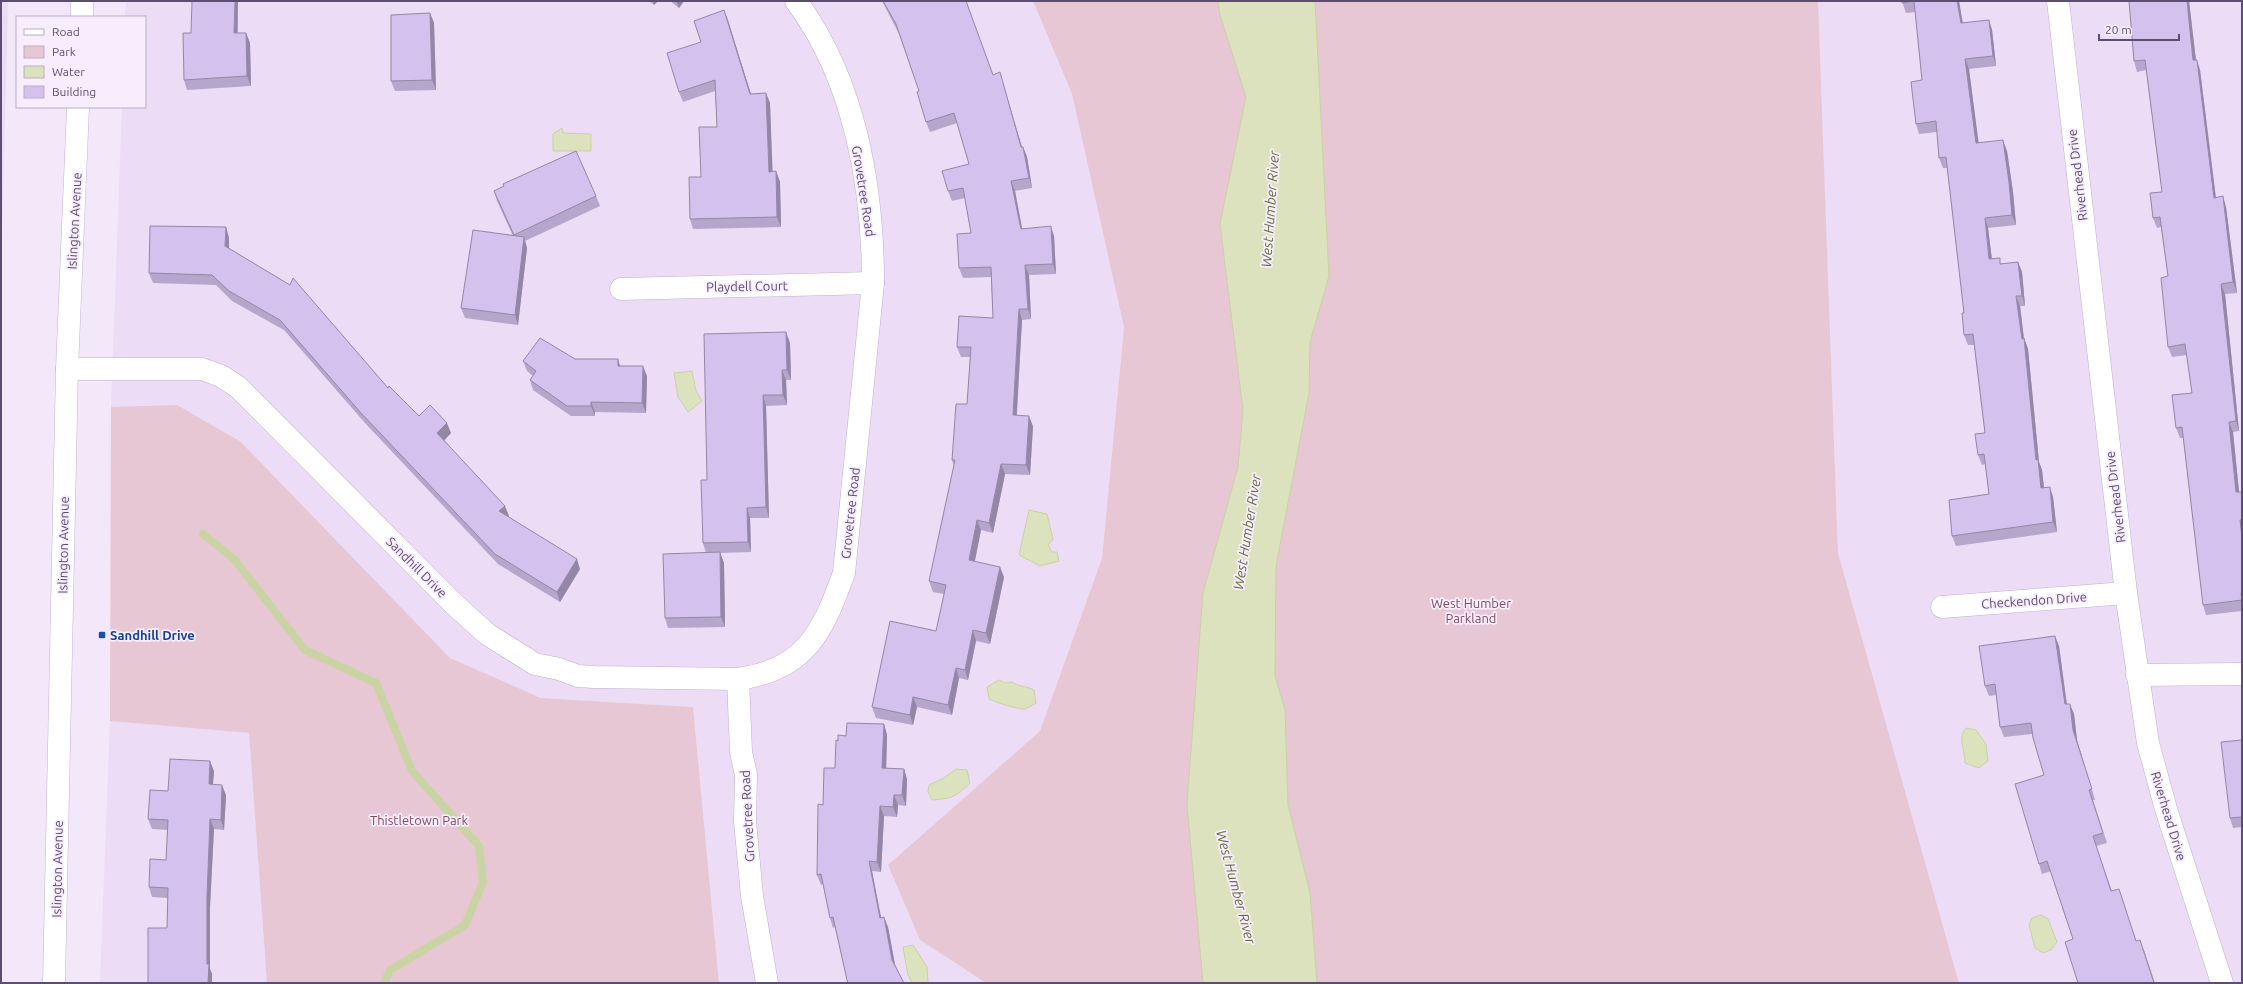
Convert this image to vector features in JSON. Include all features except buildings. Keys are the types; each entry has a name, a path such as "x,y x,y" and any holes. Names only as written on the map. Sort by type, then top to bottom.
{"street":[{"path":"82,1 82,16"},
{"name":"Grovetree Road","path":"767,983 752,896 745,821 746,775 741,752 738,679 756,677 797,658 817,636 832,607 844,573 873,283 873,249 864,169 854,127 824,45 796,1"},
{"name":"Riverhead Drive","path":"2058,1 2126,593 2148,743 2166,809 2222,983"},
{"name":"Islington Avenue","path":"54,983 67,369 78,108"},
{"name":"Playdell Court","path":"621,289 873,283"},
{"name":"Sandhill Drive","path":"67,369 202,370 221,376 238,387 455,606 487,634 536,664 559,669 578,676 738,679"},
{"name":"Checkendon Drive","path":"1942,607 2126,593"},
{"path":"2137,675 2242,674"}],"shaded area":[{"path":"1,1 8,1 1,279"},
{"path":"126,1 1033,1 1072,94 1124,327 1102,558 1040,731 888,865 920,940 986,983 719,983 693,707 541,698 450,658 241,442 111,407 122,108 146,108 146,16 125,16"},
{"path":"1818,1 2242,1 2242,983 1959,983 1838,553"},
{"path":"110,721 249,733 267,983 100,983"}],"green space":[{"name":"West Humber Parkland","path":"1033,1 1818,1 1838,553 1959,983 986,983 920,940 888,865 1040,731 1102,558 1124,327 1072,94"},
{"name":"Thistletown Park","path":"177,405 241,442 450,658 541,698 693,707 719,983 267,983 249,733 110,721 111,407"}],"water":[{"name":"West Humber River","path":"1218,1 1315,1 1329,276 1310,342 1309,393 1276,566 1275,676 1285,710 1288,805 1310,893 1317,983 1203,983 1187,804 1203,593 1238,467 1243,410 1220,224 1246,97 1220,15"},
{"path":"562,128 563,133 591,134 591,151 553,151 553,134"},
{"path":"692,371 696,391 702,401 688,412 678,397 674,373"},
{"path":"1029,510 1047,514 1053,539 1048,545 1052,552 1057,552 1059,561 1040,566 1019,555"},
{"path":"999,680 1005,683 1012,682 1034,690 1036,703 1024,709 1016,708 989,699 987,687"},
{"path":"1966,728 1976,730 1986,744 1988,761 1979,768 1965,763 1962,736"},
{"path":"956,769 967,770 970,783 953,796 945,799 932,800 928,792 929,785 944,778"},
{"path":"2041,915 2048,919 2057,942 2051,950 2043,953 2035,948 2029,925 2032,918"},
{"path":"913,945 927,967 928,983 912,983 908,975 903,947"}],"waterway":[{"path":"203,534 234,559 305,650 376,683 412,771 479,846 483,882 465,925 390,970 384,983"}],"place":[{"name":"Sandhill Drive","path":"102,635"}]}
